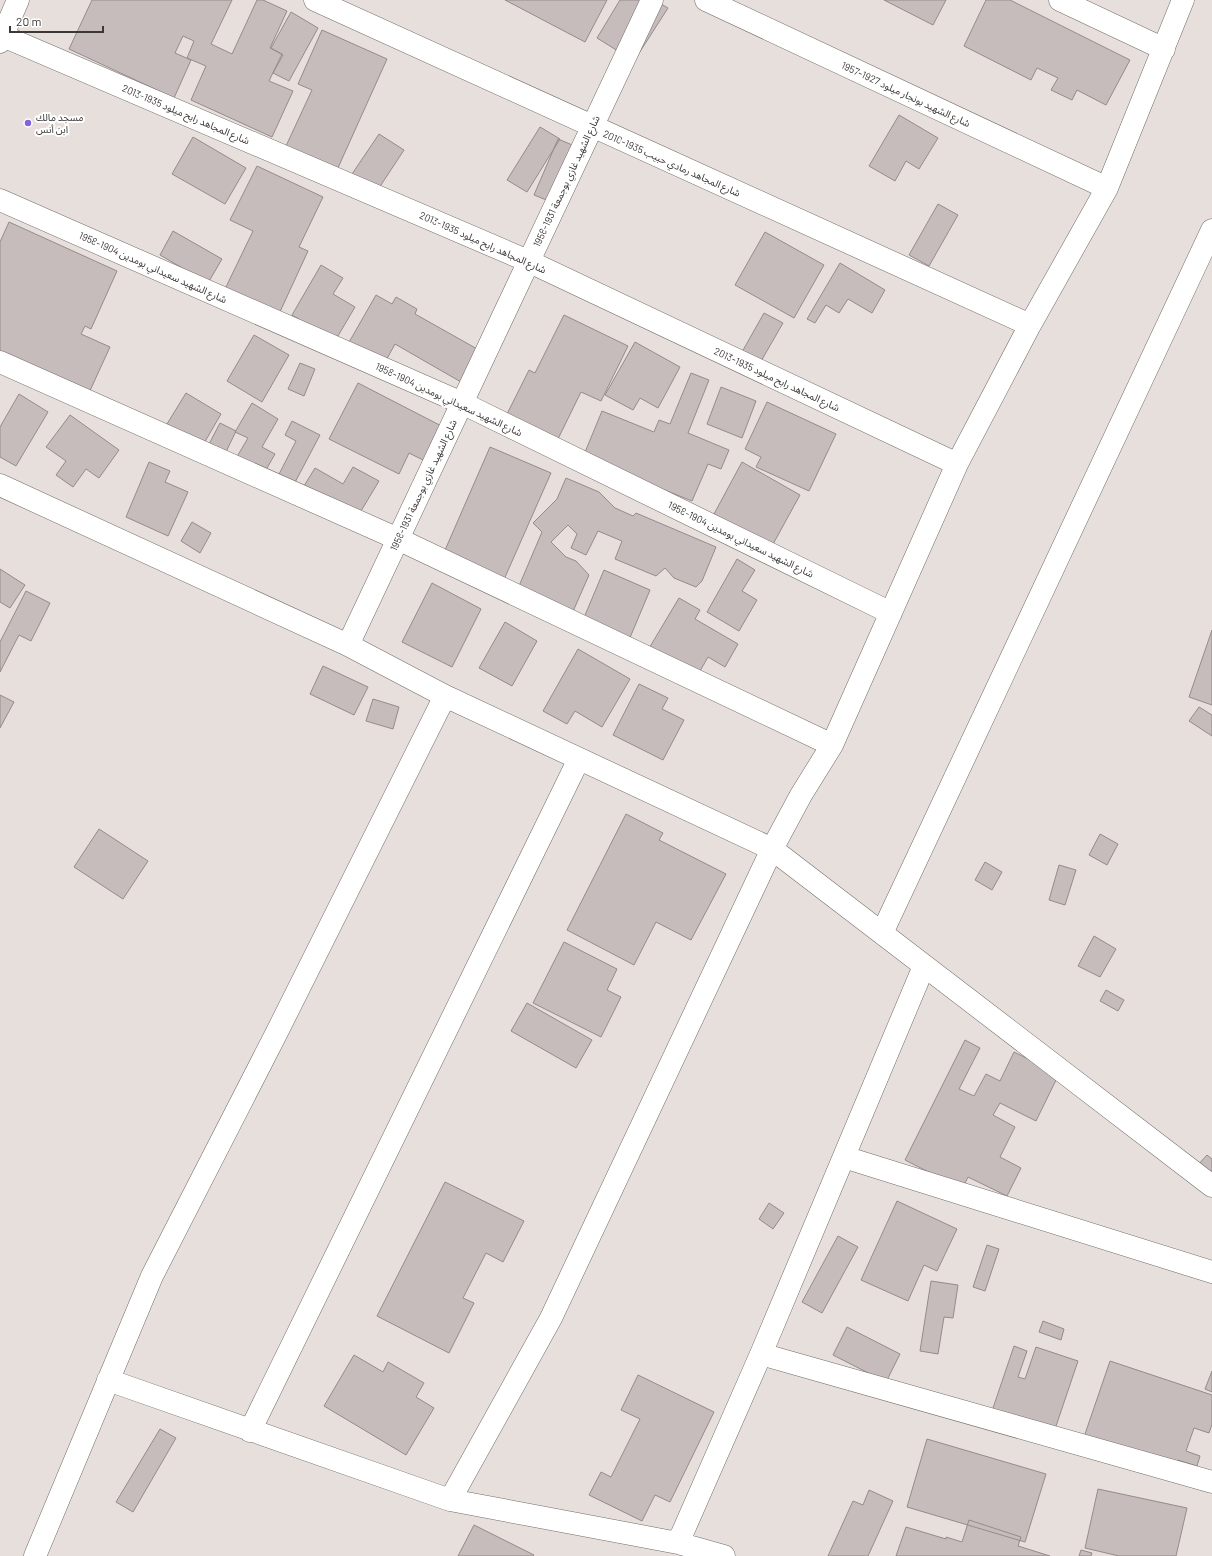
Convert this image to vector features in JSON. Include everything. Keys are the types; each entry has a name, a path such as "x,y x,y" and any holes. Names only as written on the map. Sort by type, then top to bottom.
{"street":[{"path":"1,39 18,0"},
{"name":"شارع المجاهد رمادي حبيب 1935-2010","path":"315,0 1030,326"},
{"name":"شارع الشهيد غازي بوجمعة 1931-1958","path":"348,645 652,0"},
{"name":"شارع الشهيد بونجار ميلود 1927-1957","path":"706,0 1107,188"},
{"path":"1060,0 1164,48"},
{"path":"450,1500 551,1318 772,849 801,795 832,744 957,464 1030,326 1107,188 1183,0"},
{"name":"شارع المجاهد رابح ميلود 1935-2013","path":"1,39 528,261 957,464"},
{"name":"شارع الشهيد سعيداني بومدين 1904-1958","path":"0,200 462,403 891,613"},
{"path":"882,933 1212,230"},
{"path":"0,362 398,539 832,744"},
{"path":"0,485 348,645 445,696 772,849 1212,1186"},
{"path":"35,1556 152,1276 276,1034 445,696"},
{"path":"250,1431 579,759"},
{"path":"678,1543 761,1354 924,966"},
{"path":"844,1157 1212,1272"},
{"path":"761,1354 1212,1482"},
{"path":"108,1380 450,1500 678,1543 724,1556"}],"building":[{"path":"92,0 232,0 211,44 232,54 257,0 263,0 287,11 270,48 282,54 269,81 293,91 272,137 191,100 206,66 187,58 194,41 183,36 175,53 191,60 174,98 69,49"},
{"path":"505,0 607,0 585,42"},
{"path":"620,0 654,0 668,8 634,61 597,38"},
{"path":"884,0 946,0 933,25"},
{"path":"986,0 1010,0 1130,60 1106,105 1077,90 1072,100 1051,90 1058,78 1037,68 1031,80 964,46"},
{"path":"291,12 318,28 289,81 273,73 283,55 271,48"},
{"path":"322,30 387,59 337,170 286,146 312,90 298,84"},
{"path":"899,115 938,138 919,169 906,161 895,181 869,166"},
{"path":"540,127 560,139 527,192 507,180"},
{"path":"379,134 404,150 377,191 352,174"},
{"path":"193,137 246,168 225,204 172,174"},
{"path":"558,139 589,152 566,208 534,195"},
{"path":"257,166 323,197 299,247 308,251 279,314 225,289 253,231 230,220"},
{"path":"938,204 958,215 929,266 909,255"},
{"path":"9,222 117,271 91,329 85,326 81,334 110,347 88,395 0,357 0,242"},
{"path":"173,231 222,259 208,283 160,255"},
{"path":"765,232 824,265 794,318 735,285"},
{"path":"840,263 885,290 872,313 848,299 839,313 826,305 815,323 807,319"},
{"path":"321,265 343,278 333,294 355,307 335,341 292,315"},
{"path":"376,295 392,304 396,297 417,309 415,314 479,350 461,382 395,344 384,364 348,344"},
{"path":"764,313 783,323 760,363 742,352"},
{"path":"564,315 628,346 601,401 581,392 557,441 506,416 529,370 535,373"},
{"path":"254,335 289,355 262,402 227,381"},
{"path":"635,342 680,367 658,408 640,398 633,410 605,395"},
{"path":"300,363 315,369 304,396 288,389"},
{"path":"691,373 709,380 688,433 729,450 721,469 708,464 692,501 583,457 602,411 654,432 659,420 670,424"},
{"path":"358,383 457,434 439,468 409,453 399,474 329,439"},
{"path":"721,387 756,401 742,438 707,424"},
{"path":"186,393 221,414 203,445 167,424"},
{"path":"19,394 48,412 16,466 0,457 0,427"},
{"path":"767,402 836,434 809,491 756,467 761,457 745,449"},
{"path":"252,403 278,419 262,447 275,454 263,475 235,460 248,438 235,432"},
{"path":"70,415 119,450 99,478 86,469 73,487 56,475 66,461 46,447"},
{"path":"292,421 320,435 292,488 276,480 296,441 285,435"},
{"path":"220,423 236,431 224,456 207,448"},
{"path":"490,447 551,473 502,584 442,557"},
{"path":"149,462 170,471 165,482 188,492 168,536 126,517"},
{"path":"742,462 800,495 772,546 714,514"},
{"path":"353,467 379,481 358,516 304,486 315,468 343,484"},
{"path":"566,478 599,492 615,508 633,516 636,513 716,547 702,581 696,587 674,578 665,568 656,576 615,559 622,541 598,531 586,555 571,548 577,534 568,525 551,542 566,557 576,561 589,575 571,616 516,593 542,532 533,523 557,499"},
{"path":"192,522 211,533 200,553 181,541"},
{"path":"737,559 755,570 742,591 757,600 739,631 707,612"},
{"path":"0,569 25,585 10,608 0,602"},
{"path":"604,570 650,590 629,640 583,620"},
{"path":"432,583 481,609 452,667 402,642"},
{"path":"26,591 50,603 31,641 19,635 0,672 0,642"},
{"path":"679,598 700,610 695,619 738,644 725,667 708,657 696,678 648,650"},
{"path":"505,622 537,641 512,686 479,668"},
{"path":"1212,630 1212,705 1189,697"},
{"path":"578,649 630,679 602,727 575,711 567,724 543,711"},
{"path":"323,666 368,687 354,715 310,694"},
{"path":"639,684 668,698 662,709 684,720 663,760 613,735"},
{"path":"0,695 14,702 0,728"},
{"path":"373,699 399,707 393,729 366,721"},
{"path":"1199,707 1212,715 1212,736 1189,721"},
{"path":"626,814 663,833 659,840 726,874 691,940 656,922 634,965 567,930"},
{"path":"99,829 148,861 123,899 74,867"},
{"path":"1100,834 1118,844 1107,865 1089,855"},
{"path":"985,862 1002,872 992,890 975,880"},
{"path":"1059,865 1076,870 1065,905 1049,900"},
{"path":"1094,936 1116,949 1100,977 1078,966"},
{"path":"564,942 617,969 607,990 621,997 601,1037 533,1003"},
{"path":"1106,990 1124,1000 1118,1011 1100,1001"},
{"path":"527,1003 592,1040 576,1068 511,1031"},
{"path":"965,1040 980,1048 959,1089 974,1096 986,1074 1000,1081 1014,1052 1059,1074 1036,1121 1000,1103 993,1115 1015,1127 1000,1157 1021,1168 1007,1196 968,1177 962,1189 905,1160"},
{"path":"1207,1155 1212,1159 1212,1183 1196,1167"},
{"path":"445,1182 524,1221 503,1262 486,1253 463,1298 474,1303 449,1353 377,1316"},
{"path":"897,1201 957,1229 937,1271 924,1265 908,1301 861,1280"},
{"path":"769,1203 784,1213 773,1229 759,1219"},
{"path":"838,1236 858,1247 822,1313 802,1302"},
{"path":"987,1245 999,1249 985,1291 973,1287"},
{"path":"931,1281 958,1285 953,1318 944,1317 938,1354 920,1351"},
{"path":"1043,1321 1064,1329 1061,1340 1039,1332"},
{"path":"847,1327 900,1354 886,1382 833,1355"},
{"path":"1014,1346 1027,1351 1018,1377 1025,1379 1036,1347 1078,1361 1054,1432 992,1411"},
{"path":"354,1355 383,1372 388,1362 424,1383 416,1397 434,1408 406,1455 324,1406"},
{"path":"1110,1361 1212,1395 1212,1424 1209,1433 1194,1428 1186,1451 1200,1456 1197,1466 1178,1460 1176,1468 1084,1437"},
{"path":"1212,1371 1212,1392 1205,1389"},
{"path":"638,1375 714,1412 670,1502 655,1495 642,1521 589,1495 601,1472 611,1477 640,1419 621,1410"},
{"path":"160,1429 176,1438 133,1512 116,1502"},
{"path":"927,1439 1046,1474 1025,1542 907,1507"},
{"path":"1098,1489 1187,1508 1176,1556 1119,1556 1085,1548"},
{"path":"869,1490 893,1501 868,1556 828,1556 853,1501 863,1505"},
{"path":"969,1520 1021,1537 1018,1546 1050,1556 896,1556 906,1527 946,1539 946,1537 962,1542"},
{"path":"474,1525 534,1555 458,1556"},
{"path":"1081,1550 1092,1553 1091,1556 1079,1556"}],"place":[{"name":"مسجد مالك ابن أنس","path":"28,123"}]}
